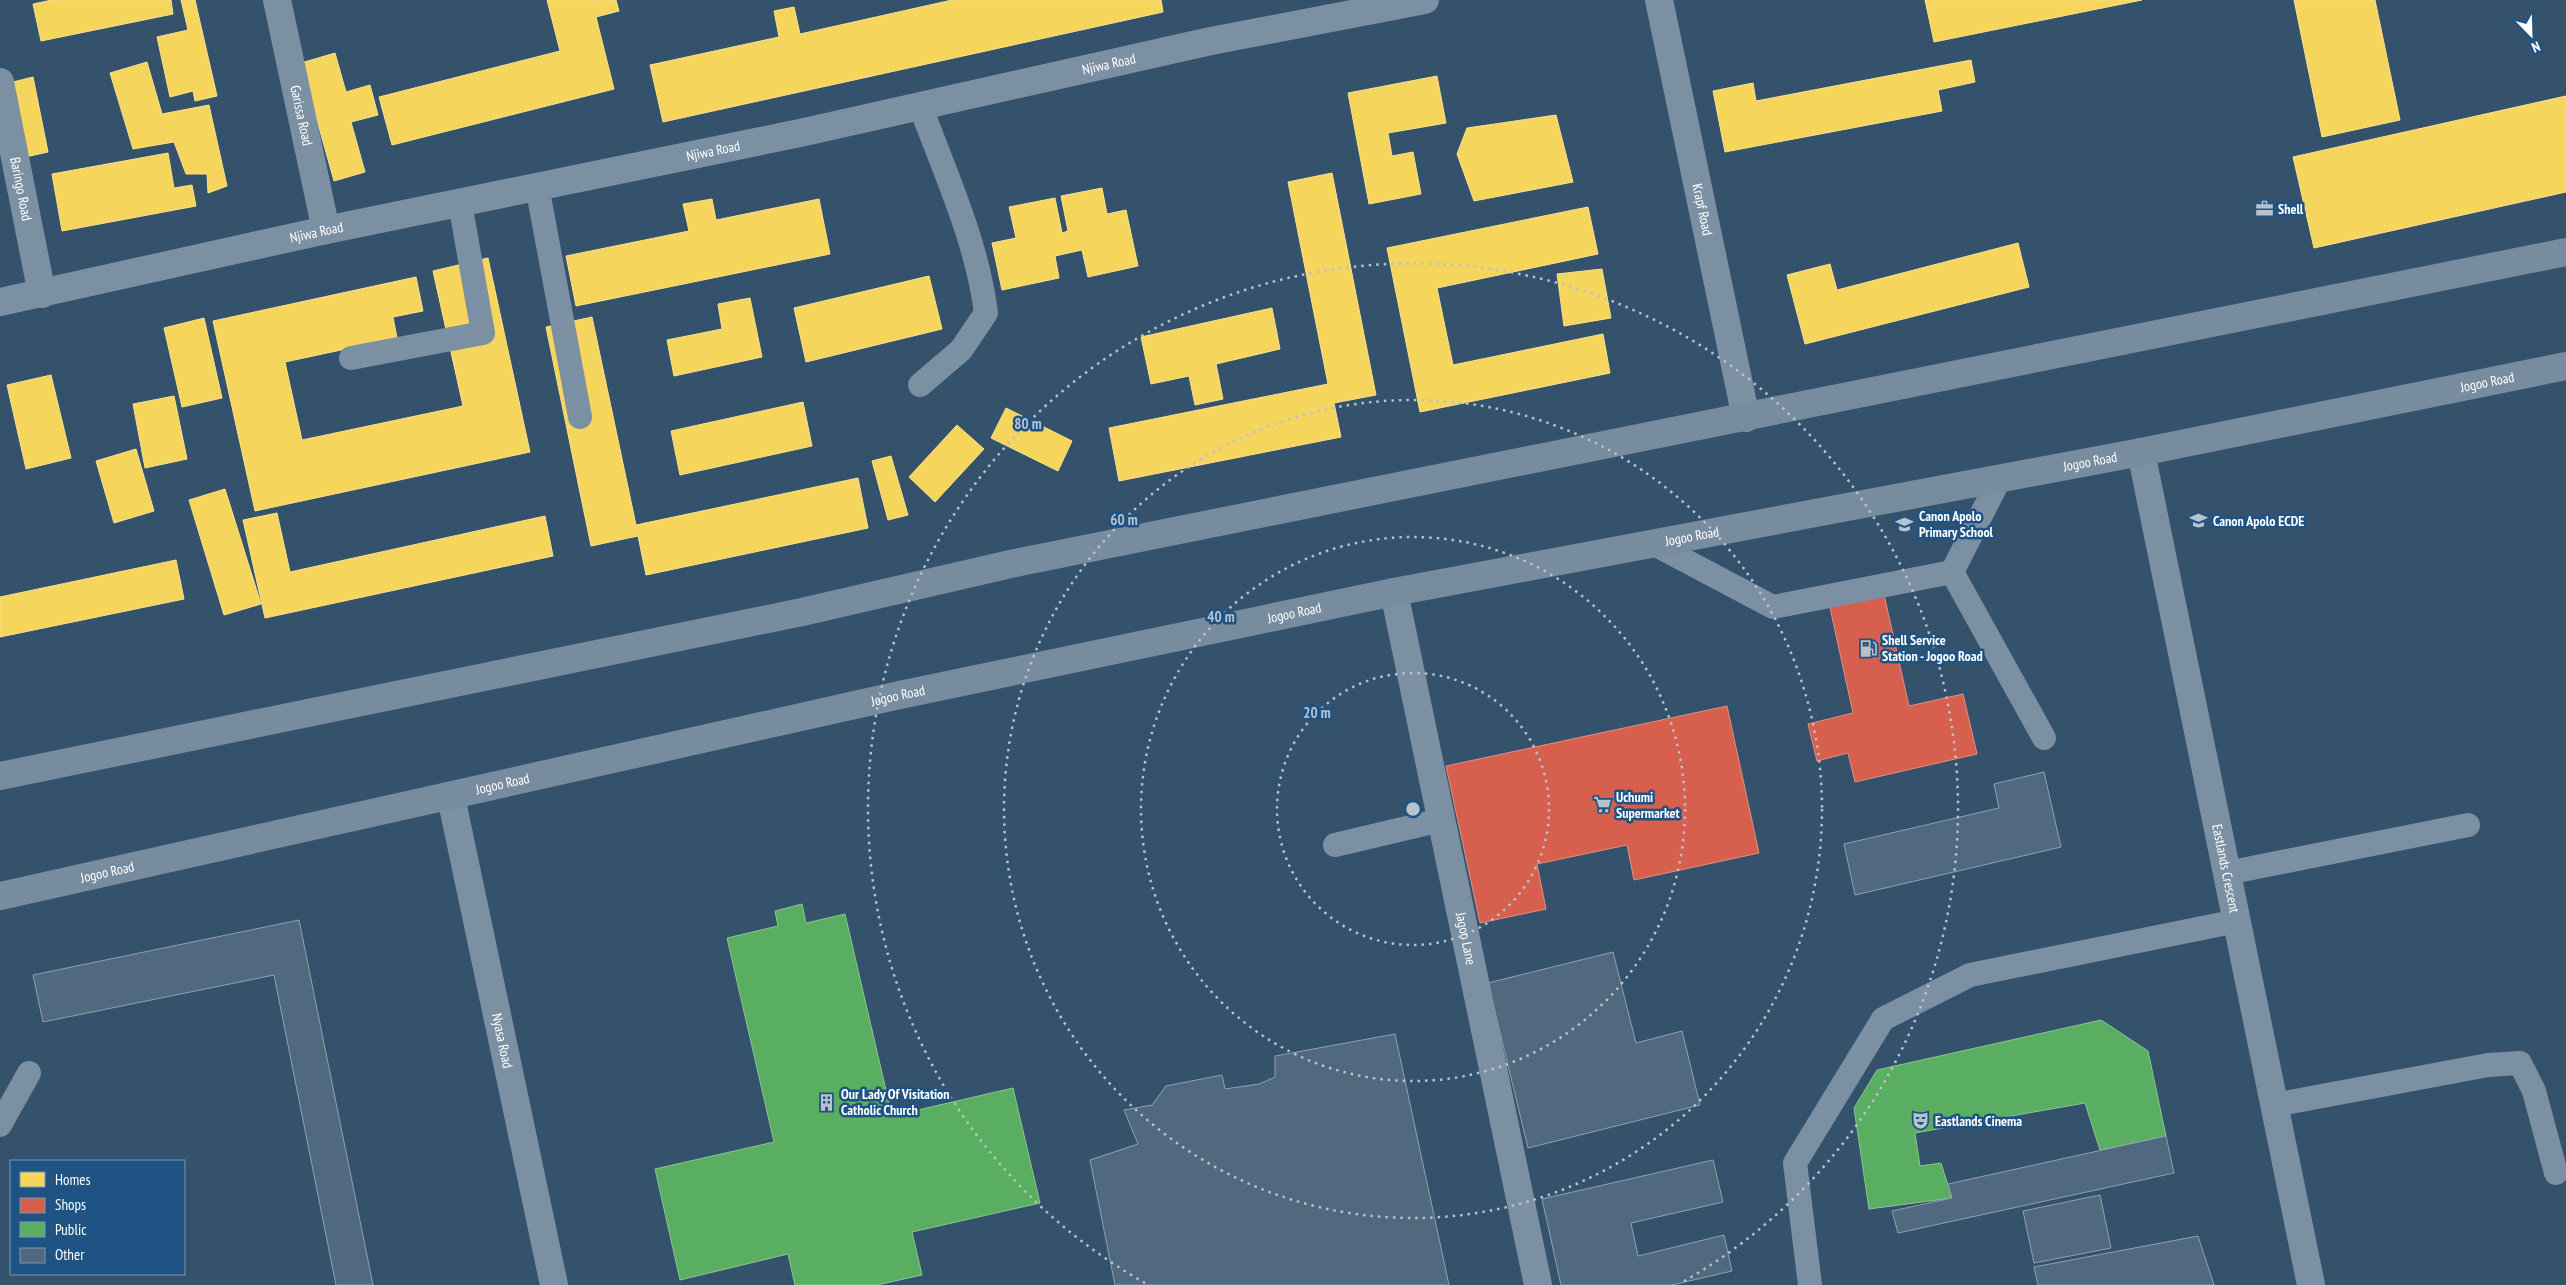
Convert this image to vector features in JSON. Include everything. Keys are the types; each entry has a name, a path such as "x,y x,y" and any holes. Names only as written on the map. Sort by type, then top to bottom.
{"main road":[{"path":"0,776 802,612 1015,563 1746,418 2566,252"},
{"name":"Jogoo Road","path":"0,896 452,797 895,696 1394,592 2141,452 2566,366"}],"street":[{"name":"Garissa Road","path":"277,0 326,230"},
{"name":"Njiwa Road","path":"0,302 326,230 800,133 1211,41 1425,0"},
{"name":"Krapf Road","path":"1659,0 1746,418"},
{"name":"Baringo Road","path":"0,82 42,294"},
{"name":"Eastlands Crescent","path":"2141,452 2311,1285"},
{"name":"Jagoo Lane","path":"1394,592 1538,1285"},
{"name":"Nyasa Road","path":"452,797 554,1285"}],"lane":[{"path":"920,105 966,228 982,281 986,313 961,350 920,385"},
{"path":"537,186 580,417"},
{"path":"351,358 483,333 460,202"},
{"path":"1952,572 2000,478"},
{"path":"1652,543 1773,607 1952,572"},
{"path":"1952,572 2044,738"},
{"path":"1335,845 1441,820"},
{"path":"2227,873 2468,825"},
{"path":"1810,1285 1795,1162 1883,1019 1970,975 2237,921"},
{"path":"2274,1105 2488,1065 2520,1063 2534,1091 2556,1173"},
{"path":"0,1125 29,1073"}],"building: Homes":[{"path":"52,0 171,0 173,14 41,41 33,4"},
{"path":"181,0 195,0 217,96 195,101 193,91 170,97 157,37 188,30"},
{"path":"547,0 616,0 619,11 596,17 614,89 392,145 379,97 560,51"},
{"path":"952,0 1161,0 1163,12 663,122 650,65 779,37 774,11 794,7 800,34"},
{"path":"1925,0 2142,0 1934,42"},
{"path":"2294,0 2375,0 2400,120 2322,137"},
{"path":"335,53 346,92 370,85 378,115 351,122 365,172 334,181 301,63"},
{"path":"1971,60 1975,82 1938,90 1942,111 1725,152 1713,91 1753,83 1756,101"},
{"path":"147,62 162,114 209,105 227,186 208,193 207,174 186,174 174,142 133,149 110,73"},
{"path":"1437,76 1446,123 1388,133 1392,156 1413,152 1421,194 1369,204 1348,93"},
{"path":"33,77 48,152 21,158 5,84"},
{"path":"2566,96 2566,192 2314,248 2293,157"},
{"path":"1556,115 1573,182 1474,201 1457,154 1467,128"},
{"path":"168,153 174,188 192,185 196,206 62,231 52,174"},
{"path":"1332,173 1376,395 1334,403 1341,437 1119,481 1109,428 1328,384 1288,182"},
{"path":"1102,188 1107,214 1126,210 1138,266 1088,277 1082,250 1055,256 1059,278 1002,290 992,243 1016,238 1009,207 1055,198 1062,233 1068,231 1061,196"},
{"path":"712,199 716,220 819,199 830,254 576,306 566,256 689,231 683,204"},
{"path":"1588,207 1598,254 1437,288 1453,365 1603,334 1610,373 1420,412 1387,248"},
{"path":"2018,243 2029,287 1805,344 1787,275 1830,264 1837,290"},
{"path":"488,258 530,452 255,511 213,321 416,277 423,311 393,317 397,338 285,362 302,440 463,406 433,271"},
{"path":"1602,269 1611,318 1564,326 1557,274"},
{"path":"929,276 942,329 806,362 794,308"},
{"path":"750,298 762,357 674,376 667,340 722,329 718,304"},
{"path":"1272,308 1280,349 1216,364 1223,399 1195,405 1189,376 1151,384 1141,337"},
{"path":"592,317 636,525 858,478 868,528 646,575 638,536 591,546 546,327"},
{"path":"204,318 222,398 182,407 164,328"},
{"path":"51,375 71,458 26,469 7,385"},
{"path":"174,396 187,459 145,468 133,404"},
{"path":"803,402 812,446 680,475 671,431"},
{"path":"1006,408 1072,441 1058,471 991,438"},
{"path":"957,425 984,449 935,502 909,477"},
{"path":"136,449 154,511 114,523 96,461"},
{"path":"891,456 908,515 888,520 872,461"},
{"path":"225,489 261,604 224,615 189,500"},
{"path":"277,513 290,572 545,516 553,556 265,618 243,520"},
{"path":"176,560 184,599 0,637 0,597"}],"building: Shops":[{"name":"Shell Service Station - Jogoo Road","path":"1883,590 1909,706 1963,694 1977,754 1855,782 1848,753 1817,761 1808,724 1853,713 1829,603"},
{"name":"Uchumi Supermarket","path":"1727,706 1759,853 1634,880 1627,845 1537,864 1546,909 1480,923 1446,766"}],"building: Public":[{"name":"Our Lady Of Visitation Catholic Church","path":"802,904 806,923 845,914 892,1116 1013,1088 1040,1203 912,1232 922,1275 877,1285 795,1285 788,1254 680,1280 655,1169 774,1142 727,938 778,926 775,911"},
{"name":"Eastlands Cinema","path":"2101,1020 2148,1051 2166,1136 2100,1150 2085,1103 1915,1133 1920,1166 1941,1163 1952,1198 1869,1209 1854,1108 1877,1070"}],"building: Other":[{"path":"2044,772 2061,847 1855,895 1844,844 1999,808 1994,784"},
{"path":"299,920 373,1285 336,1285 274,975 43,1022 33,975"},
{"path":"1613,952 1636,1043 1682,1031 1700,1105 1528,1148 1488,983"},
{"path":"1395,1034 1449,1285 1115,1285 1090,1160 1138,1144 1124,1110 1152,1105 1166,1086 1222,1075 1225,1089 1259,1084 1275,1077 1275,1056"},
{"path":"2166,1136 2174,1173 1898,1233 1892,1211 1952,1198 1948,1184"},
{"path":"1713,1160 1723,1202 1631,1223 1638,1256 1724,1235 1732,1271 1672,1285 1561,1285 1542,1199"},
{"path":"2100,1195 2111,1248 2034,1263 2023,1211"},
{"path":"2198,1236 2214,1285 2038,1285 2034,1267"}],"place":[{"name":"Shell","path":"2264,209"},
{"name":"Canon Apolo ECDE","path":"2199,521"},
{"name":"Canon Apolo Primary School","path":"1905,524"},
{"name":"Shell Service Station - Jogoo Road","path":"1868,648"},
{"name":"Uchumi Supermarket","path":"1602,805"},
{"name":"Our Lady Of Visitation Catholic Church","path":"827,1102"},
{"name":"Eastlands Cinema","path":"1921,1121"}]}
